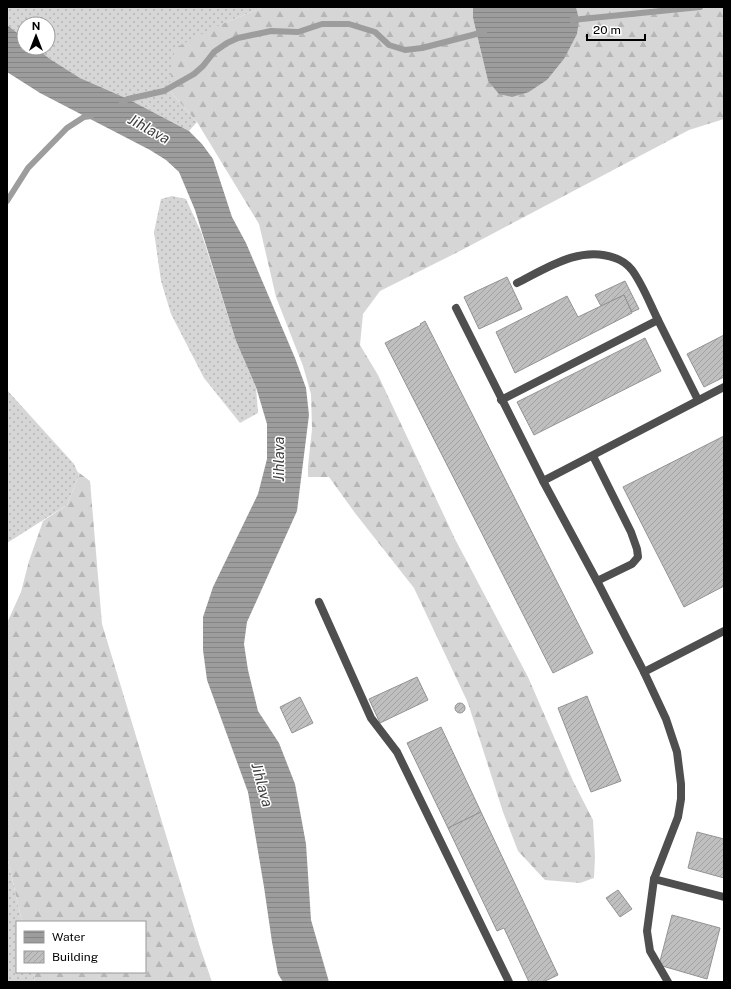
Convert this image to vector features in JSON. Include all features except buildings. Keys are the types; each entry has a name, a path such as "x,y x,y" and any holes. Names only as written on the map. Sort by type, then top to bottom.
{"lane":[{"path":"517,283 565,259 577,256 605,254 621,260 632,270 698,400"},
{"path":"456,308 501,400 644,672 666,719 677,752 681,784 681,799 678,817 654,879 647,931 650,950 668,982"},
{"path":"501,400 658,320"},
{"path":"543,481 724,387"},
{"path":"592,456 631,532 638,557 632,564 597,581"},
{"path":"320,602 371,718 397,752 509,982"},
{"path":"644,672 724,631"},
{"path":"654,879 724,897"}],"green space":[{"path":"7,7 264,7 224,23 169,90 197,122 189,131 128,99 80,78 46,56 56,56 56,16 16,16 16,32 7,25"},
{"path":"264,7 473,7 473,18 488,81 529,92 547,80 564,59 579,19 576,7 724,7 724,119 689,130 458,252 380,291 363,314 360,345 378,375 455,539 528,677 573,781 593,820 595,857 594,878 580,883 545,880 518,851 503,812 468,703 414,588 355,513 329,477 308,477 312,429 311,394 303,366 276,297 259,224 197,122 169,90 175,48 224,23"},
{"path":"172,196 186,199 201,232 236,341 256,387 258,413 240,423 204,378 171,314 161,281 154,232 161,199"},
{"path":"7,390 74,464 79,475 67,505 7,543"},
{"path":"78,472 90,481 102,624 199,944 212,982 35,982 33,973 146,973 146,921 22,921 7,856 7,623 21,592 29,561 43,521 67,505 79,475"},
{"path":"7,856 22,921 16,921 16,973 33,973 35,982 7,982"}],"water":[{"path":"473,7 576,7 579,19 577,34 564,59 547,80 529,92 512,97 499,94 488,81 473,18"},
{"name":"Jihlava","path":"7,25 16,32 16,56 46,56 80,78 128,99 189,131 202,144 213,159 232,217 246,243 295,358 306,388 309,415 297,511 247,622 244,644 248,670 258,711 279,743 295,784 306,844 311,920 329,982 283,982 278,974 248,792 207,680 203,650 203,617 213,587 258,494 267,459 267,424 256,387 236,341 195,210 179,172 166,160 150,150 40,93 7,72"}],"waterway":[{"path":"572,20 700,7"},
{"path":"122,102 128,99 164,91 194,74 203,66 214,52 227,43 238,38 271,31 298,32 322,24 349,24 375,32 389,45 405,50 422,48 484,32"},
{"path":"7,201 28,168 67,128 84,117 91,116"}]}
